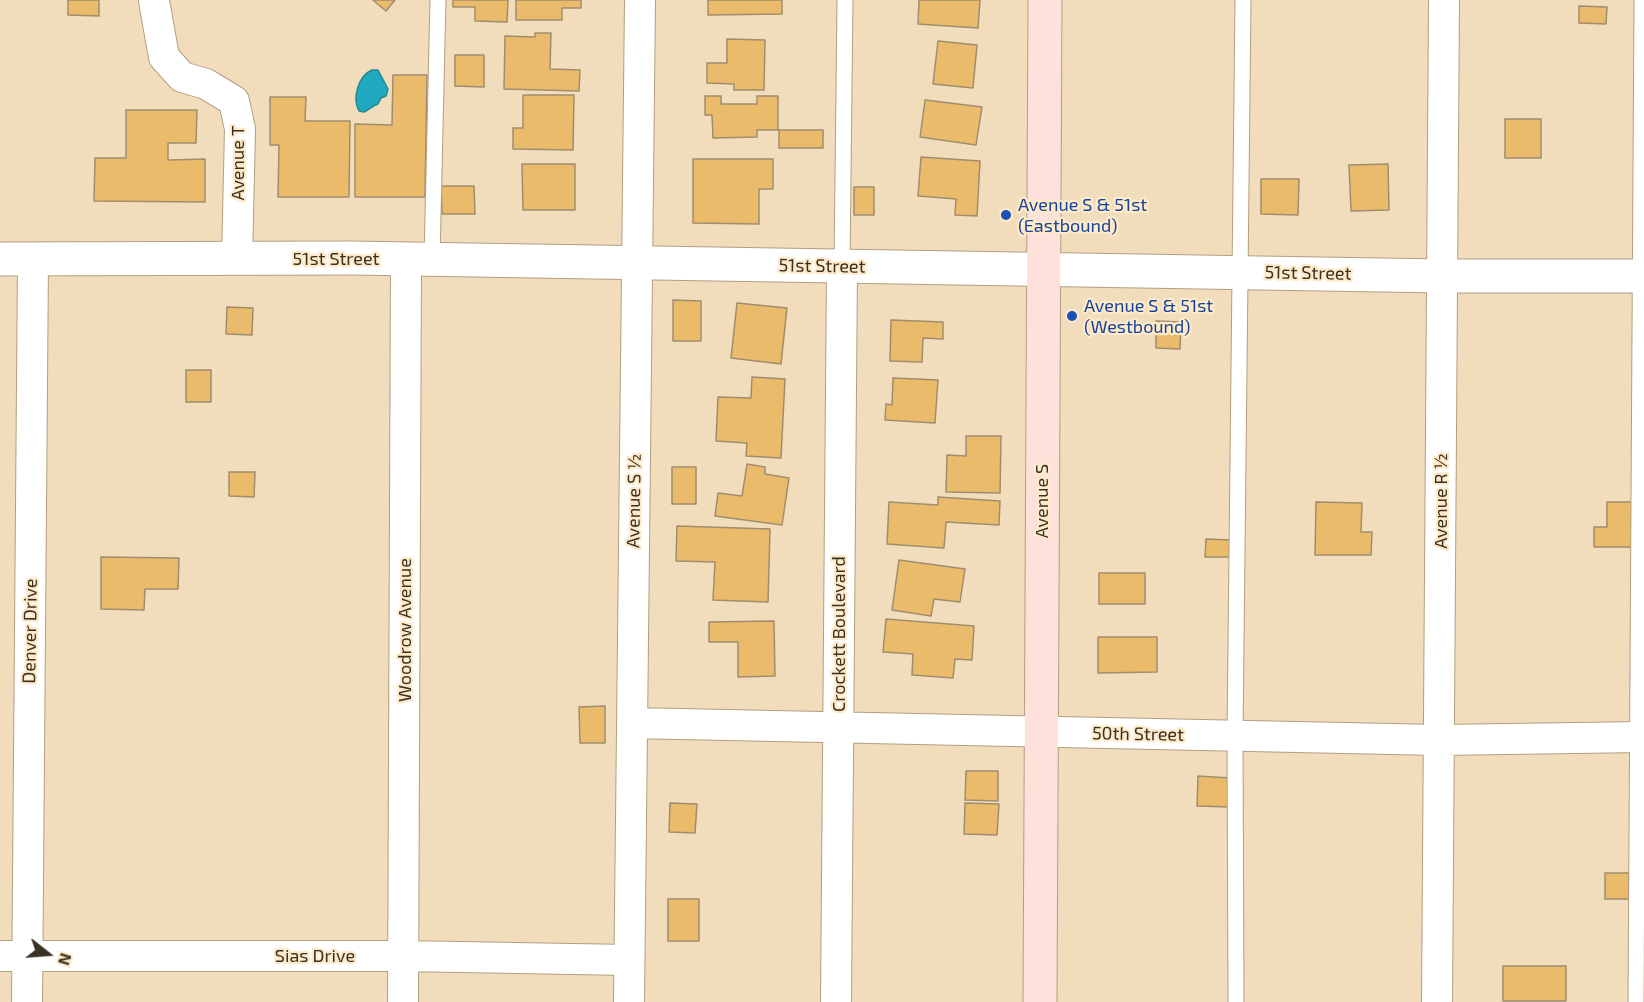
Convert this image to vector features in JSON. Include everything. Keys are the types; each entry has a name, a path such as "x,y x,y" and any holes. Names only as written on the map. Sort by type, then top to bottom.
{"main road":[{"name":"Avenue S","path":"1040,1002 1045,0"}],"street":[{"name":"Avenue T","path":"151,0 164,57 182,77 206,84 234,101 240,129 237,259"},
{"name":"Avenue S ½","path":"629,1002 639,0"},
{"name":"Avenue R ½","path":"1437,1002 1444,0"},
{"name":"51st Street","path":"0,259 419,259 1442,276 1642,276"},
{"name":"Woodrow Avenue","path":"403,1002 419,259"},
{"name":"Denver Drive","path":"27,1002 13,956 33,260"},
{"name":"Crockett Boulevard","path":"836,1002 842,266"},
{"name":"50th Street","path":"632,723 1439,740 1641,737"},
{"name":"Sias Drive","path":"13,956 403,956 630,960"}],"lane":[{"path":"419,259 438,0"},
{"path":"842,266 845,0"},
{"path":"1236,1002 1235,736 1243,0"},
{"path":"1636,1002 1641,737 1642,0"}],"water":[{"path":"372,70 378,70 388,89 386,96 366,111 359,111 356,94 363,77"}],"building":[{"path":"68,0 99,0 99,16 68,15"},
{"path":"373,0 395,0 386,11"},
{"path":"453,0 508,0 507,22 475,21 475,7 453,7"},
{"path":"516,0 581,0 581,8 562,8 562,20 516,20"},
{"path":"708,0 782,0 782,14 708,15"},
{"path":"919,0 980,0 978,28 918,24"},
{"path":"1579,6 1607,7 1606,24 1579,23"},
{"path":"535,33 551,33 550,69 580,70 579,91 504,89 505,36 535,37"},
{"path":"727,39 765,40 764,90 734,90 734,84 707,83 707,63 727,63"},
{"path":"938,41 977,45 973,88 933,84"},
{"path":"455,55 484,55 484,87 455,86"},
{"path":"393,75 427,75 425,197 355,197 355,124 392,125"},
{"path":"523,95 574,95 573,150 513,149 513,128 523,128"},
{"path":"705,96 721,96 721,104 757,104 757,96 778,96 778,130 757,130 757,137 713,138 712,115 705,115"},
{"path":"270,97 306,97 305,121 350,121 349,197 278,197 279,145 270,145"},
{"path":"925,100 982,107 976,145 920,137"},
{"path":"126,110 197,110 196,143 168,143 168,160 205,159 205,202 94,201 95,158 126,158"},
{"path":"1505,119 1541,119 1541,158 1505,158"},
{"path":"779,130 823,130 823,148 779,148"},
{"path":"921,157 980,161 977,216 955,215 956,199 918,196"},
{"path":"693,159 773,159 773,189 759,189 759,224 693,223"},
{"path":"522,164 575,164 575,210 523,210"},
{"path":"1388,164 1389,210 1351,211 1349,165"},
{"path":"1261,179 1299,179 1298,215 1261,214"},
{"path":"441,186 474,186 475,214 442,214"},
{"path":"854,187 874,187 874,215 854,215"},
{"path":"673,300 701,301 701,341 673,341"},
{"path":"737,303 787,308 781,364 731,358"},
{"path":"227,307 253,308 252,335 226,334"},
{"path":"891,320 943,322 943,339 923,338 922,362 890,361"},
{"path":"1156,321 1181,322 1180,349 1156,348"},
{"path":"186,370 211,370 211,402 186,402"},
{"path":"752,377 785,379 781,458 746,456 747,443 716,441 718,397 751,398"},
{"path":"893,378 938,380 935,423 885,420 886,404 892,405"},
{"path":"966,436 1001,436 1000,493 946,492 947,455 966,456"},
{"path":"747,464 765,467 765,474 789,478 782,525 715,516 718,493 742,496"},
{"path":"672,467 696,467 696,504 672,504"},
{"path":"229,472 255,472 254,497 229,496"},
{"path":"938,497 1000,501 999,525 946,522 944,548 887,544 889,502 938,505"},
{"path":"1316,502 1362,503 1361,532 1372,532 1371,555 1315,555"},
{"path":"1607,502 1636,502 1636,547 1594,547 1594,527 1607,527"},
{"path":"677,526 770,529 768,602 713,600 715,562 676,561"},
{"path":"1206,539 1231,540 1230,557 1205,557"},
{"path":"101,557 179,558 178,589 145,589 144,610 101,609"},
{"path":"899,560 965,569 960,602 934,599 931,616 892,610"},
{"path":"1099,573 1145,573 1145,604 1099,604"},
{"path":"886,619 974,626 972,660 955,659 953,678 912,675 913,654 883,652"},
{"path":"774,621 775,676 738,677 738,642 709,642 709,622"},
{"path":"1098,637 1157,637 1157,672 1098,673"},
{"path":"605,706 605,743 580,743 579,707"},
{"path":"966,771 998,771 998,801 965,800"},
{"path":"1198,776 1230,778 1229,807 1197,806"},
{"path":"670,803 697,804 695,833 669,832"},
{"path":"965,803 999,804 997,835 964,834"},
{"path":"1605,873 1629,873 1629,899 1605,899"},
{"path":"668,899 699,899 699,941 668,941"},
{"path":"1503,966 1566,966 1566,1001 1503,1001"}],"place":[{"name":"Avenue S & 51st (Eastbound)","path":"1006,215"},
{"name":"Avenue S & 51st (Westbound)","path":"1072,316"}]}
